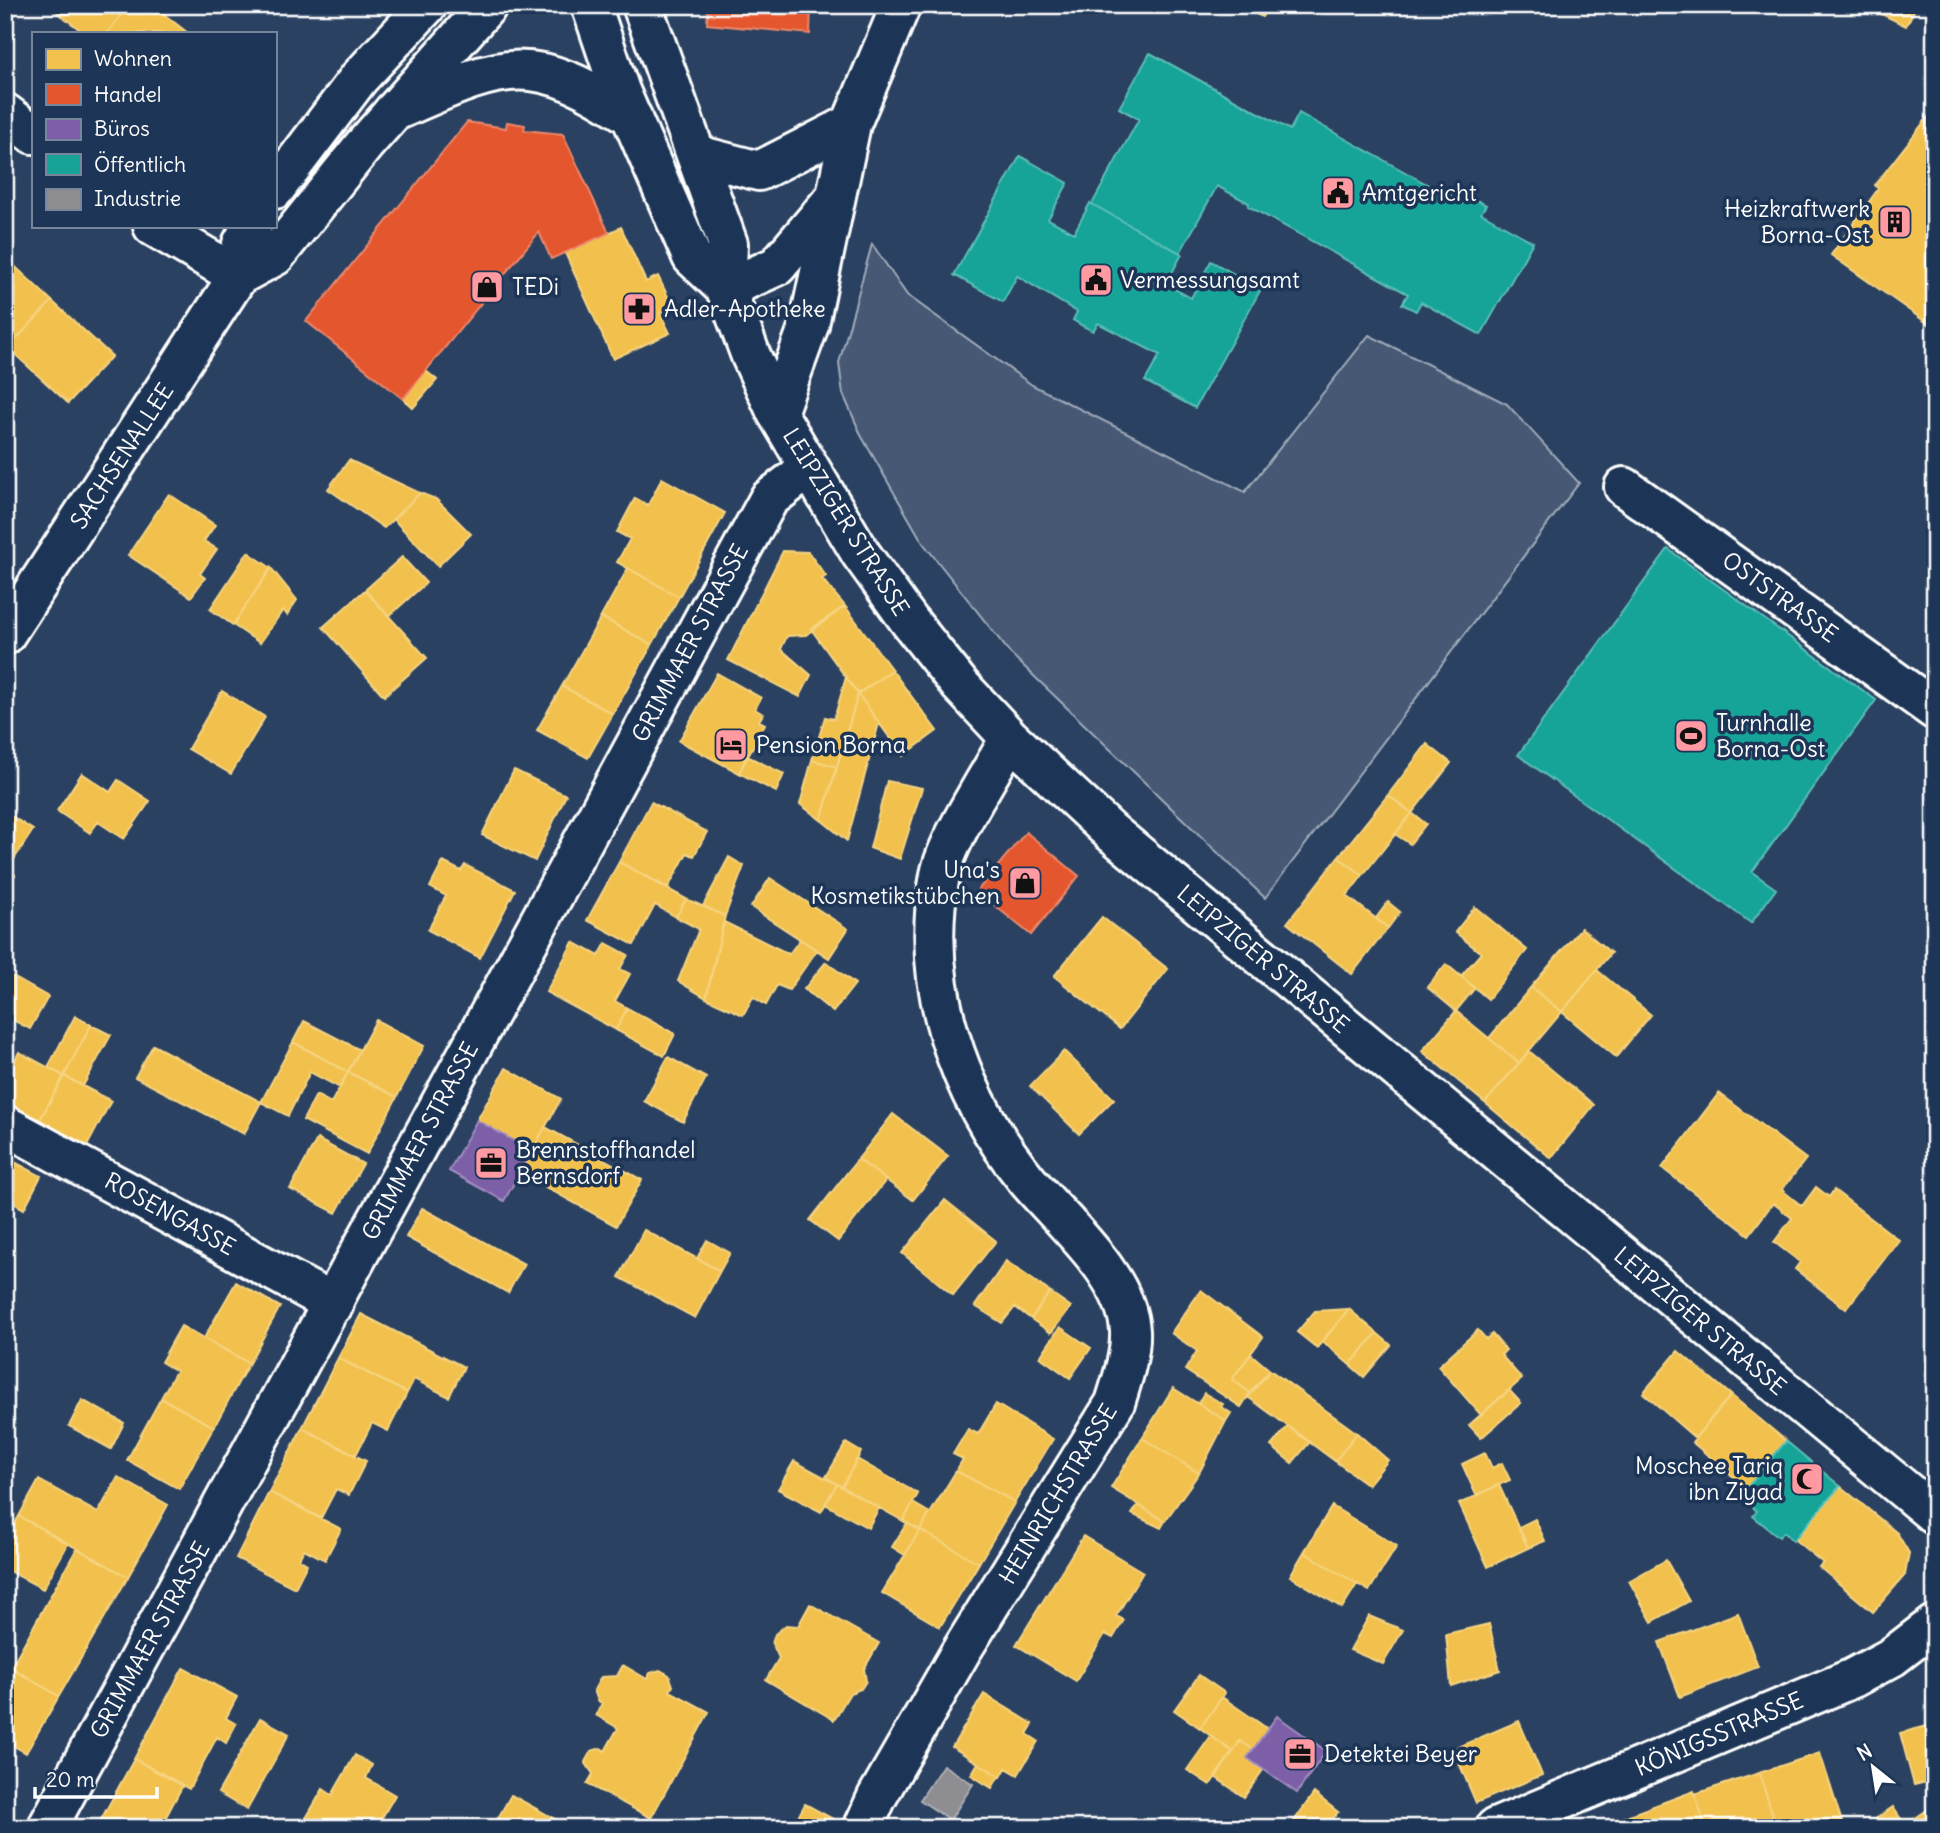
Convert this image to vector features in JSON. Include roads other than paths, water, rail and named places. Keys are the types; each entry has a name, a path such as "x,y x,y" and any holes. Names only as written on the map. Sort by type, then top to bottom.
{"street":[{"path":"276,188 359,78 426,5"},
{"name":"SACHSENALLEE","path":"238,276 275,256 393,112 488,5"},
{"name":"LEIPZIGER STRASSE","path":"592,5 605,55 692,257 726,289"},
{"name":"LEIPZIGER STRASSE","path":"642,5 728,244 726,289 751,356 777,413 861,554 960,685 1010,738 1111,832 1935,1515"},
{"path":"777,413 809,325 851,124 901,5"},
{"path":"393,112 465,80 514,68 550,74 577,83 632,117"},
{"path":"5,113 32,133"},
{"path":"696,155 759,171 851,124"},
{"path":"726,289 777,266 836,196"},
{"path":"156,228 238,276"},
{"name":"SACHSENALLEE","path":"5,635 238,276 242,244 252,228"},
{"name":"GRIMMAER STRASSE","path":"47,1828 769,499 809,468"},
{"name":"OSTSTRASSE","path":"1624,487 1935,710"},
{"name":"HEINRICHSTRASSE","path":"863,1828 877,1797 965,1646 1115,1403 1127,1364 1130,1329 1119,1296 1094,1253 1027,1181 972,1100 953,1051 939,992 935,935 941,872 960,828 1010,738"},
{"name":"ROSENGASSE","path":"5,1125 334,1304"},
{"name":"KÖNIGSSTRASSE","path":"1495,1828 1853,1678 1892,1657 1934,1627"}],"place":[{"name":"Amtgericht","path":"1338,193"},
{"name":"Heizkraftwerk Borna-Ost","path":"1895,222"},
{"name":"Vermessungsamt","path":"1096,280"},
{"name":"TEDi","path":"487,287"},
{"name":"Adler-Apotheke","path":"639,309"},
{"name":"Turnhalle Borna-Ost","path":"1691,736"},
{"name":"Pension Borna","path":"731,745"},
{"name":"Una's Kosmetikstübchen","path":"1025,883"},
{"name":"Brennstoffhandel Bernsdorf","path":"491,1163"},
{"name":"Moschee Tariq ibn Ziyad","path":"1807,1479"},
{"name":"Detektei Beyer","path":"1300,1754"}]}
